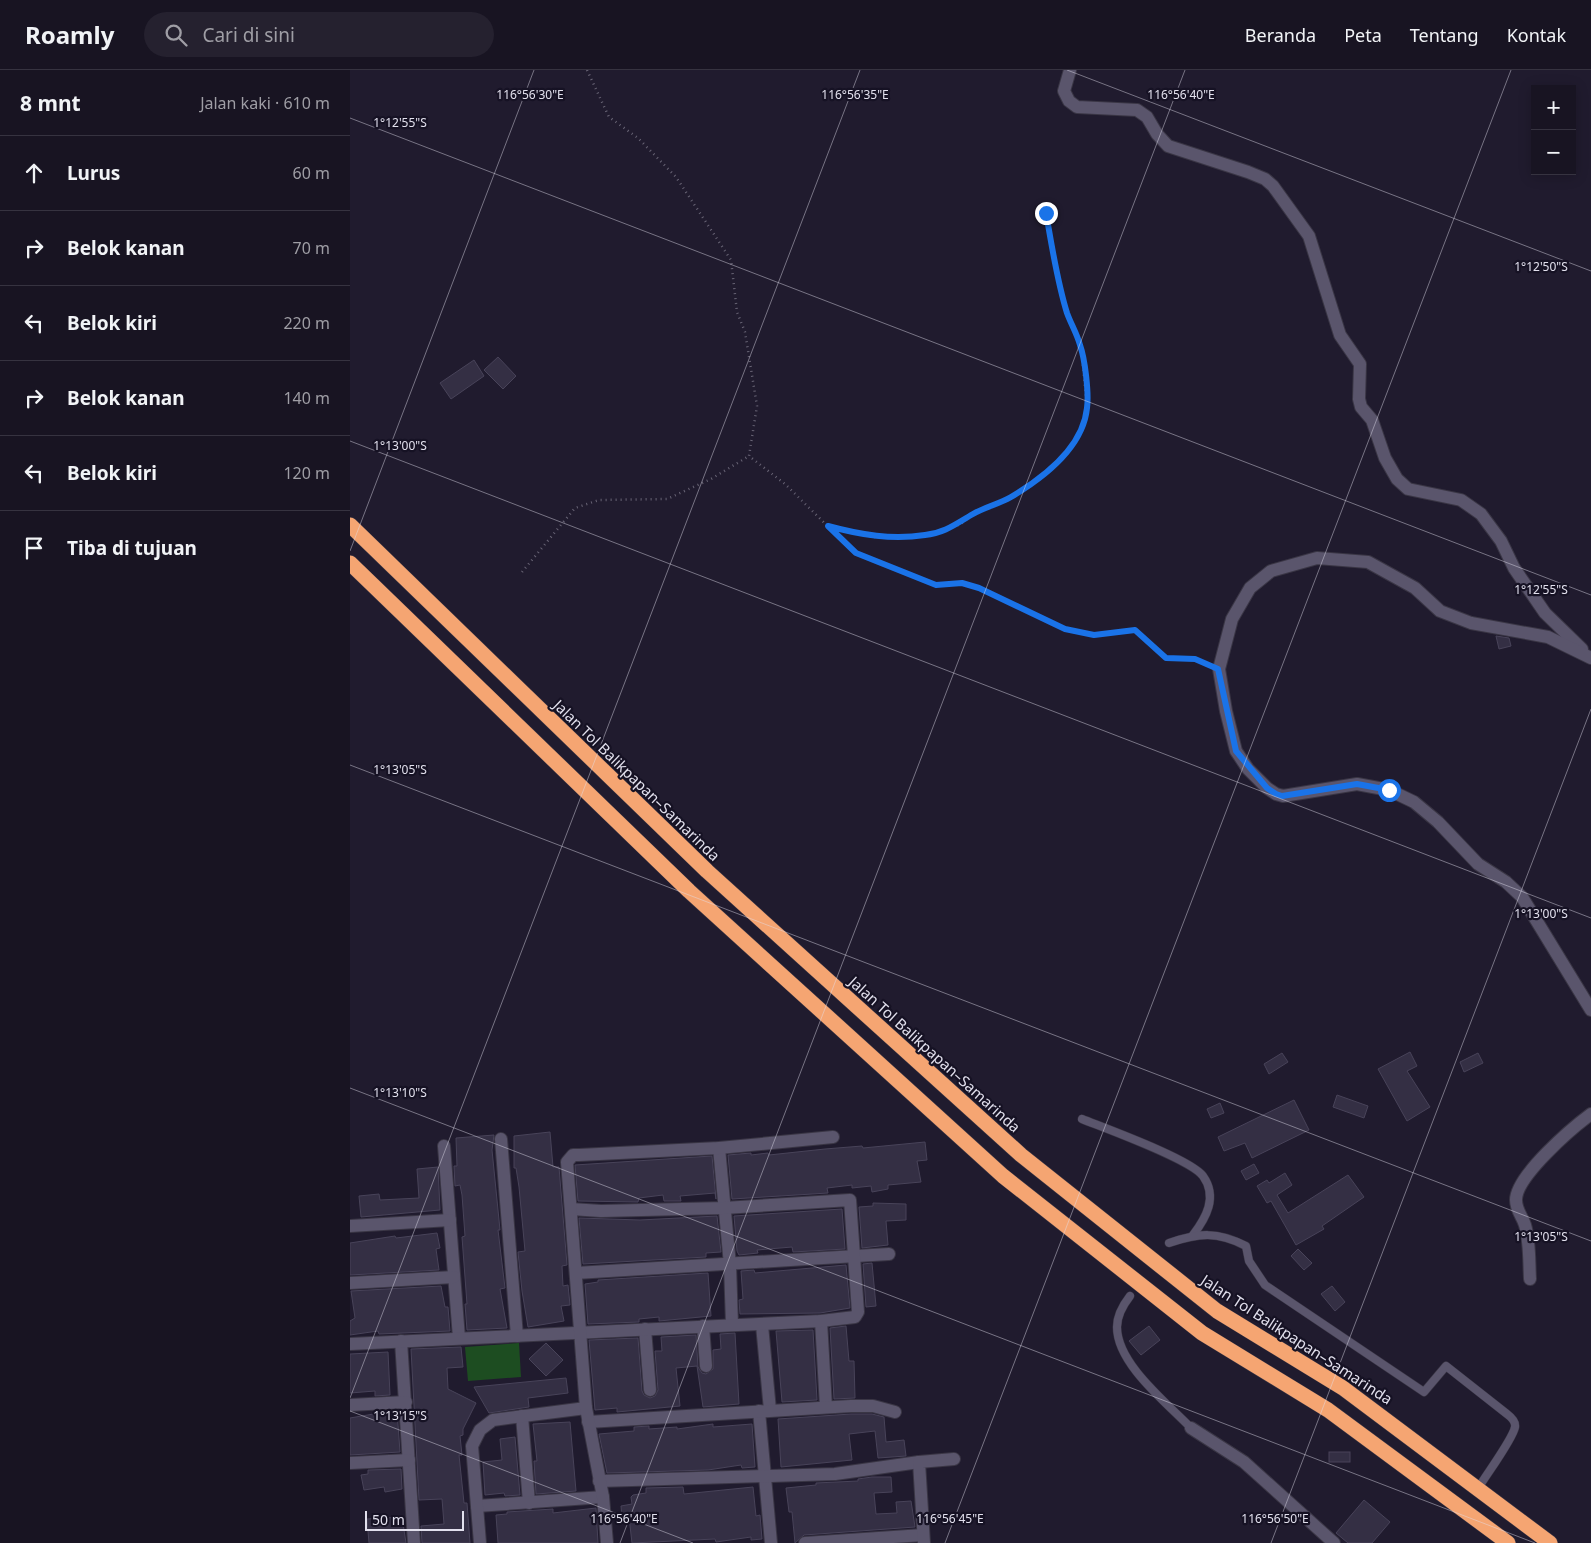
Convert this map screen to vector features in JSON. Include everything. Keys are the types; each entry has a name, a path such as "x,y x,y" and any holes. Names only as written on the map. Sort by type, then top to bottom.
{"highway":[{"name":"Jalan Tol Balikpapan–Samarinda","path":"350,525 708,871 1021,1156 1217,1311 1343,1388 1478,1487 1550,1543"},
{"path":"350,563 689,891 1003,1176 1202,1333 1328,1410 1508,1543"}],"street":[{"path":"1070,70 1064,92 1069,101 1077,107 1137,110 1147,117 1157,134 1168,146 1256,174 1273,186 1309,236 1340,335 1360,364 1359,399 1361,407 1372,420 1385,458 1397,479 1408,489 1461,500 1482,514 1501,541 1514,568 1545,613 1590,657"},
{"path":"1590,657 1548,638 1471,623 1440,611 1414,588 1368,562 1317,558 1271,572 1250,588 1232,619 1218,669 1236,751 1267,788 1276,794 1292,795 1313,789 1357,784 1389,790 1414,802 1438,822 1478,864 1506,882 1522,897 1591,1010"},
{"path":"1530,1279 1525,1226 1517,1209 1516,1198 1520,1188 1544,1157 1591,1114"},
{"path":"607,1543 603,1497 586,1408 567,1162 573,1156 719,1148 833,1137"},
{"path":"501,1138 517,1336"},
{"path":"444,1146 459,1338"},
{"path":"719,1148 730,1265 732,1324"},
{"path":"350,1344 822,1321 855,1317 858,1312 853,1256 852,1203 850,1200 724,1208 601,1211 571,1209"},
{"path":"350,1226 450,1220"},
{"path":"576,1273 889,1254"},
{"path":"350,1283 454,1276"},
{"path":"822,1321 826,1407"},
{"path":"762,1324 766,1476 771,1543"},
{"path":"703,1326 706,1366"},
{"path":"645,1329 650,1390"},
{"path":"401,1341 414,1543"},
{"path":"350,1405 406,1402"},
{"path":"588,1422 826,1407 873,1406 895,1412"},
{"path":"480,1543 472,1446 480,1430 493,1420 586,1408"},
{"path":"522,1416 529,1503"},
{"path":"1191,1428 1244,1462 1334,1543"},
{"path":"599,1481 836,1474 954,1459"},
{"path":"350,1463 409,1460"},
{"path":"805,1543 924,1539 919,1462"},
{"path":"477,1506 603,1497"}],"lane":[{"path":"1082,1119 1185,1162 1203,1176 1211,1197 1206,1218 1193,1235"},
{"path":"1169,1243 1193,1235 1226,1236 1246,1246 1249,1261 1264,1285 1424,1392 1446,1366 1507,1414 1515,1422 1515,1427 1478,1487"},
{"path":"1130,1296 1122,1307 1117,1327 1124,1352 1140,1376 1191,1428"}],"path":[{"path":"522,572 575,508 599,500 667,499 711,479 749,456 757,406 745,332 737,312 730,260 676,177 638,138 609,117 587,70"},
{"path":"828,526 873,537 926,535 948,529 961,524 972,515 1010,498 1026,487 1053,466 1078,438 1087,408 1081,346 1067,314 1046,213"},
{"path":"749,456 785,484 856,553 936,585 962,583 979,588 1065,629 1094,635 1135,630 1166,658 1195,659 1218,669"}],"green space":[{"path":"519,1343 521,1377 468,1381 465,1347"}],"building":[{"path":"498,357 516,376 503,389 484,370"},
{"path":"474,360 484,376 451,399 440,383"},
{"path":"1496,636 1509,638 1511,646 1499,649"},
{"path":"1410,1052 1417,1066 1407,1071 1430,1107 1407,1121 1378,1069"},
{"path":"1282,1053 1288,1062 1269,1074 1264,1064"},
{"path":"1478,1053 1483,1063 1464,1072 1460,1062"},
{"path":"1337,1095 1368,1106 1364,1118 1333,1107"},
{"path":"1294,1100 1309,1130 1252,1158 1245,1143 1224,1151 1218,1137"},
{"path":"1220,1103 1224,1113 1211,1118 1207,1109"},
{"path":"550,1132 553,1167 559,1167 567,1265 562,1266 563,1286 568,1285 570,1305 561,1306 564,1321 528,1327 518,1252 525,1251 519,1187 516,1168 514,1168 514,1136"},
{"path":"494,1135 492,1150 500,1230 498,1230 505,1288 500,1289 507,1328 467,1330 462,1237 465,1236 462,1195 460,1185 455,1186 454,1166 457,1166 456,1138"},
{"path":"925,1142 927,1160 917,1161 921,1182 888,1185 888,1189 872,1192 871,1186 852,1188 852,1185 827,1188 828,1193 732,1199 728,1155 768,1153 769,1155"},
{"path":"712,1156 716,1199 715,1193 680,1196 681,1201 664,1201 663,1195 639,1198 638,1202 578,1201 575,1165"},
{"path":"1254,1164 1259,1173 1246,1180 1241,1171"},
{"path":"438,1167 440,1210 361,1217 359,1196 379,1194 380,1200 419,1198 417,1169"},
{"path":"1285,1173 1292,1185 1277,1195 1288,1213 1348,1175 1364,1197 1322,1226 1324,1229 1296,1245 1271,1201 1267,1203 1257,1186 1267,1180 1269,1183"},
{"path":"873,1203 906,1204 906,1220 886,1221 888,1245 862,1248 859,1207 873,1206"},
{"path":"842,1209 845,1249 793,1252 792,1247 757,1250 758,1253 739,1255 737,1251 734,1216"},
{"path":"717,1216 721,1252 706,1253 706,1257 583,1264 579,1218 640,1220"},
{"path":"437,1233 440,1248 436,1249 439,1270 350,1275 350,1243 395,1236 396,1238"},
{"path":"1298,1249 1312,1263 1304,1270 1291,1256"},
{"path":"872,1263 876,1306 866,1307 863,1264"},
{"path":"846,1265 850,1308 820,1313 740,1314 739,1300 743,1299 741,1271 754,1270 755,1273"},
{"path":"708,1273 711,1316 659,1321 659,1317 639,1319 639,1322 588,1324 585,1284 598,1282 598,1280"},
{"path":"441,1286 445,1307 448,1307 450,1331 379,1334 378,1331 350,1335 350,1321 355,1318 351,1291"},
{"path":"1332,1286 1345,1302 1335,1311 1321,1294"},
{"path":"846,1326 849,1361 854,1361 855,1398 834,1399 830,1328"},
{"path":"1149,1326 1160,1340 1141,1355 1129,1341"},
{"path":"813,1330 817,1400 782,1402 776,1331"},
{"path":"735,1333 739,1404 703,1407 697,1366 676,1368 680,1406 617,1412 617,1408 595,1410 589,1340 638,1338 642,1391 644,1395 650,1398 655,1396 658,1390 655,1351 662,1351 661,1337 696,1335 698,1367 702,1373 706,1374 713,1369 713,1350 721,1349 720,1334"},
{"path":"546,1343 563,1360 546,1376 529,1359"},
{"path":"461,1347 463,1367 447,1368 448,1389 476,1403 463,1429 463,1435 460,1436 462,1455 459,1455 464,1503 467,1503 470,1543 422,1543 421,1526 444,1524 442,1499 419,1500 411,1349"},
{"path":"388,1352 390,1395 375,1396 375,1391 350,1393 350,1354"},
{"path":"566,1378 568,1393 528,1398 529,1407 489,1413 474,1387"},
{"path":"397,1411 400,1452 350,1455 350,1418"},
{"path":"872,1414 884,1417 886,1442 904,1440 906,1456 878,1458 875,1431 849,1434 852,1460 781,1467 778,1419"},
{"path":"570,1422 576,1491 536,1494 534,1461 537,1461 533,1424"},
{"path":"713,1424 713,1427 752,1424 755,1467 742,1468 741,1465 708,1470 607,1473 599,1434 634,1431 634,1427 649,1426 649,1429 677,1427 677,1429"},
{"path":"515,1437 520,1495 505,1496 504,1493 485,1495 483,1462 502,1460 500,1439"},
{"path":"1329,1452 1350,1452 1350,1462 1329,1462"},
{"path":"401,1469 402,1489 385,1492 384,1487 364,1490 361,1475 368,1474 368,1470"},
{"path":"891,1477 892,1492 874,1493 876,1514 897,1513 896,1502 911,1501 915,1527 804,1535 795,1543 792,1512 789,1512 786,1488 816,1485 816,1483 858,1481 858,1479"},
{"path":"683,1487 684,1494 753,1487 756,1516 760,1515 762,1539 751,1540 751,1537 716,1542 715,1539 632,1543 629,1517 622,1518 621,1506 632,1504 631,1497 646,1493 646,1488"},
{"path":"1364,1500 1390,1522 1372,1543 1348,1543 1336,1533"},
{"path":"596,1508 598,1543 498,1543 496,1515 507,1514 507,1512 553,1509 553,1513"},
{"path":"402,1517 406,1543 369,1543 367,1519"}],"route":[{"path":"1046,213 1067,314 1081,346 1087,408 1078,438 1053,466 1026,487 1010,498 989,506 972,515 961,524 948,529 926,535 873,537 828,526 856,553 936,585 962,583 979,588 1065,629 1094,635 1135,630 1145,637 1166,658 1195,659 1218,669 1231,736 1236,751 1248,769 1267,788 1276,794 1282,796 1292,795 1313,789 1357,784 1389,790"}]}
